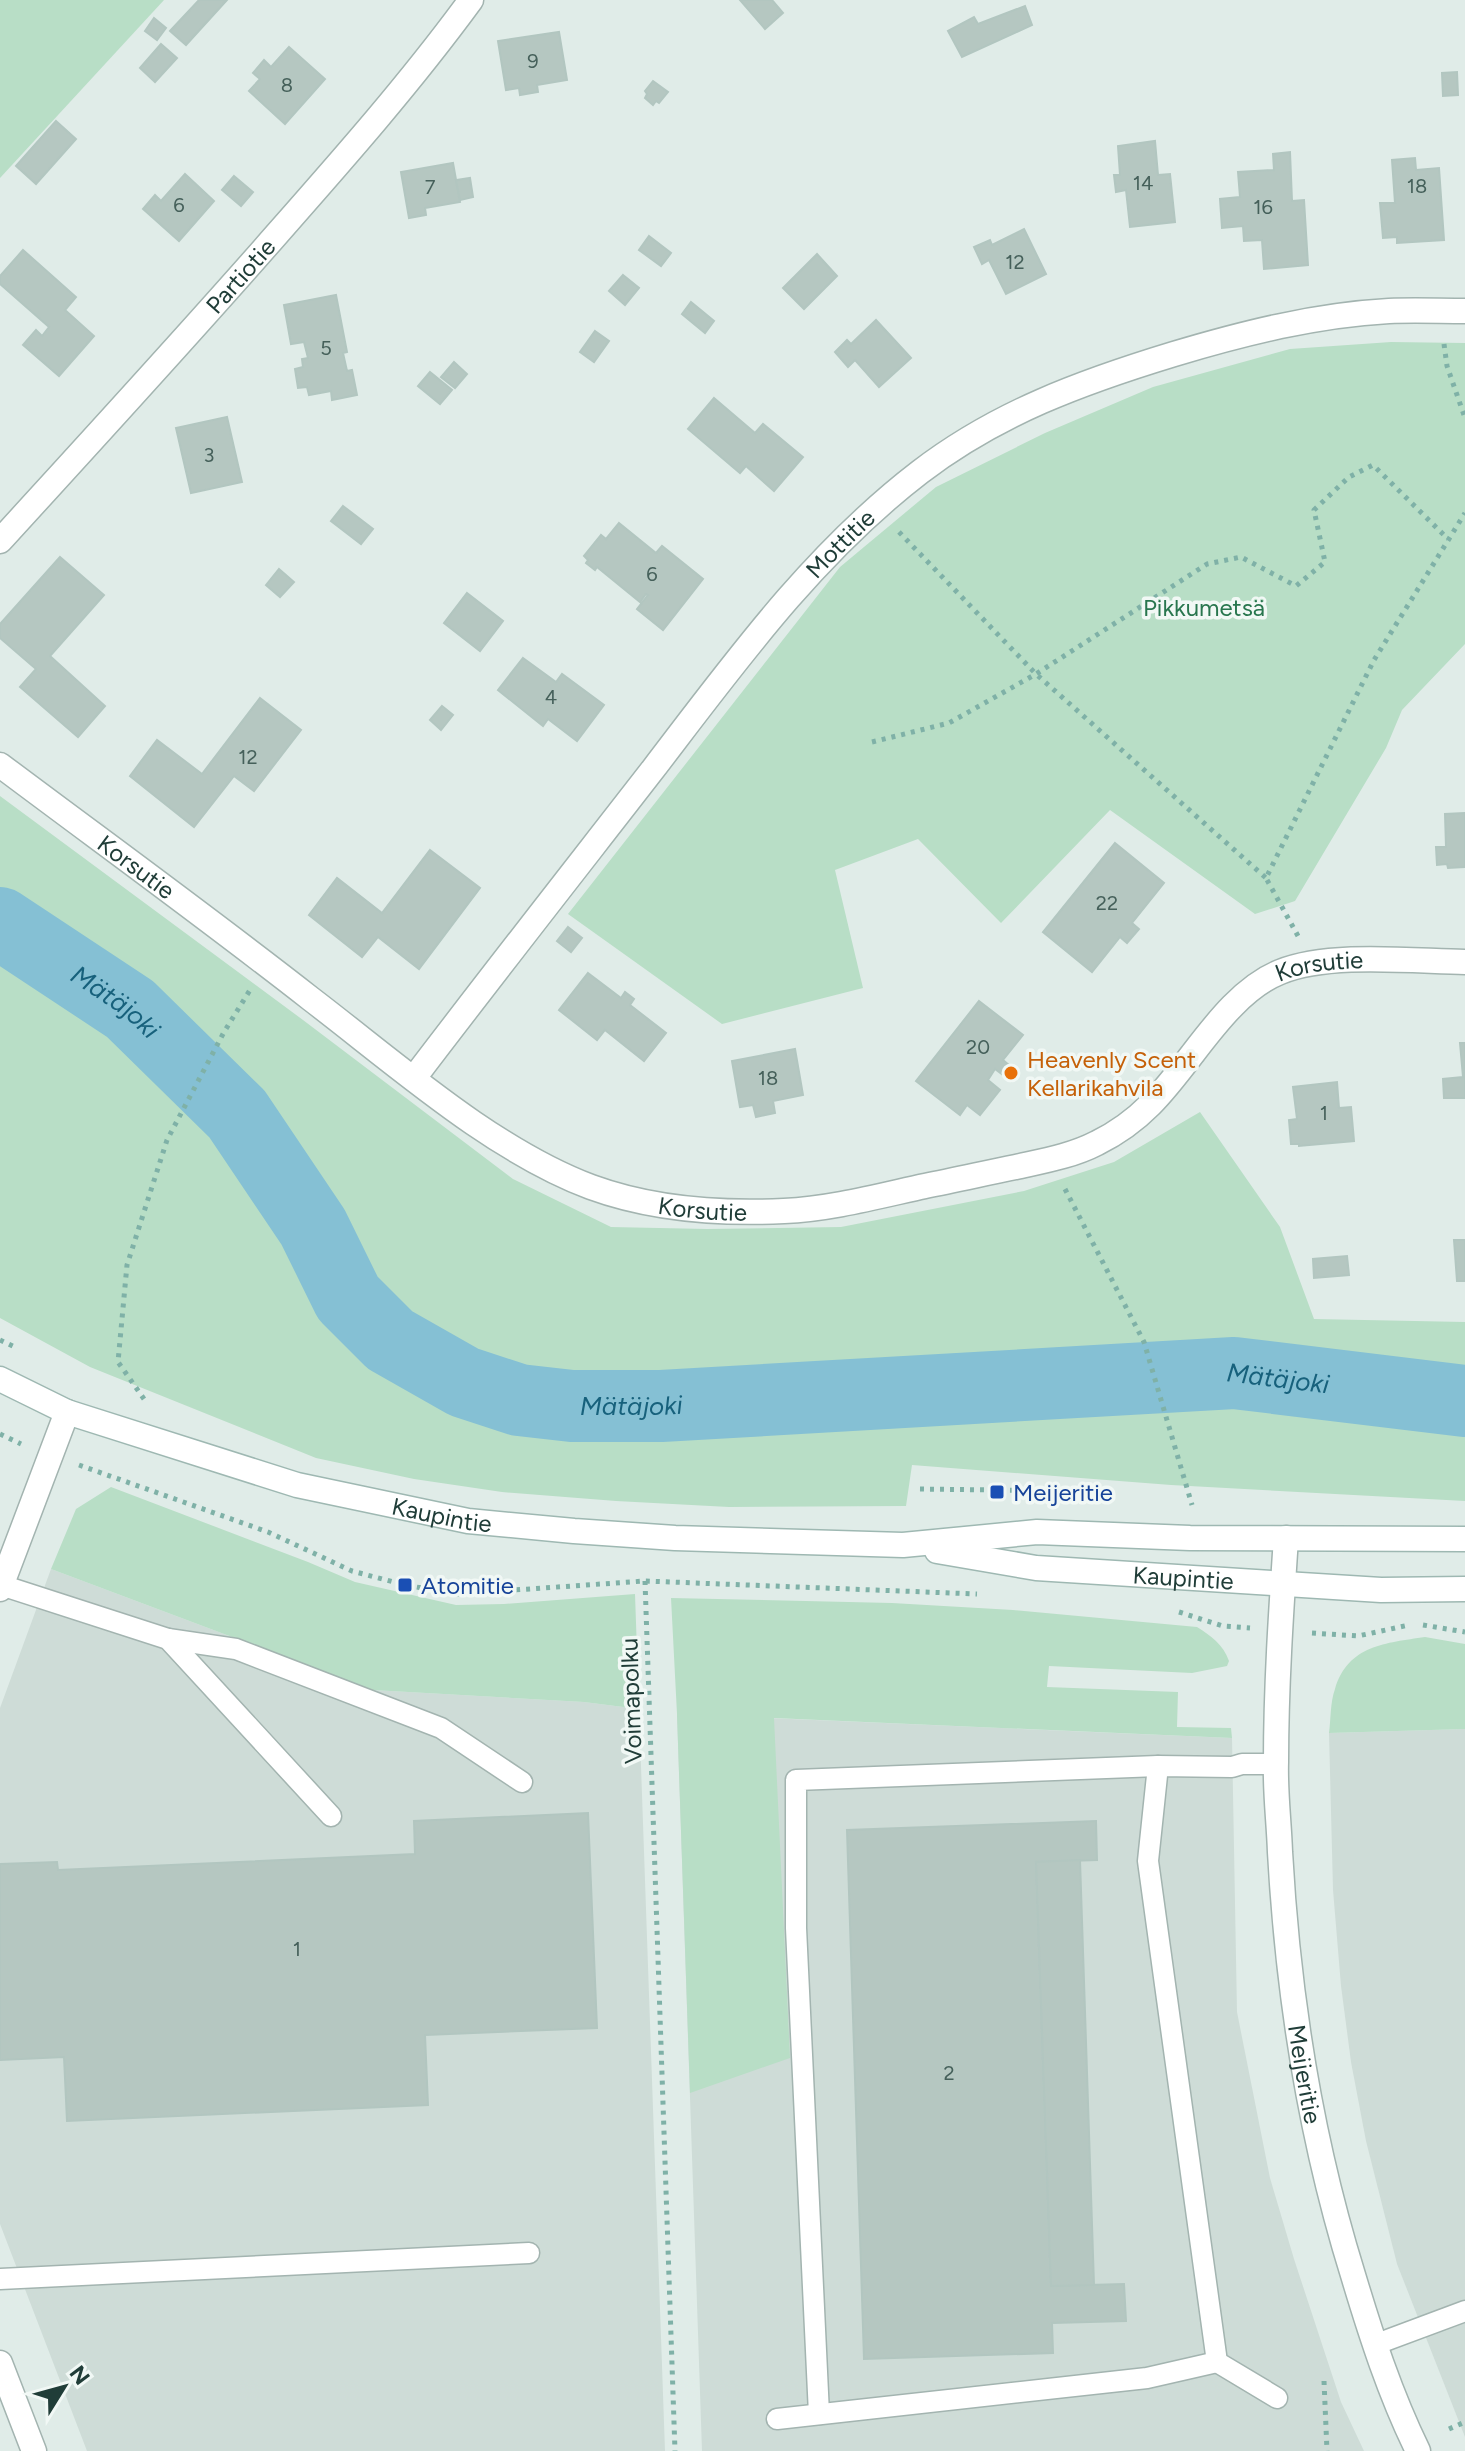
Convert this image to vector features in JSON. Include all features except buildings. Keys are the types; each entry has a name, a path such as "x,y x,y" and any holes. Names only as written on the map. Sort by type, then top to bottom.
{"street":[{"name":"Partiotie","path":"0,541 339,164 471,0"},
{"name":"Mottitie","path":"414,1078 783,604 828,553 922,471 982,431 1030,405 1120,370 1228,338 1306,322 1388,311 1465,311"},
{"name":"Korsutie","path":"0,765 464,1115 538,1162 593,1188 657,1204 715,1211 786,1211 851,1202 1050,1160 1091,1147 1123,1130 1158,1099 1214,1026 1250,991 1277,973 1307,964 1341,960 1465,962"},
{"name":"Kaupintie","path":"0,1379 67,1412 297,1485 468,1521 675,1538 903,1545 1037,1532 1190,1538 1465,1539"},
{"path":"1,1587 67,1412"},
{"name":"Meijeritie","path":"1286,1538 1275,1764 1284,1932 1301,2061 1319,2153 1341,2236 1374,2345 1418,2451"},
{"name":"Kaupintie","path":"903,1545 1036,1568 1381,1590 1465,1589"},
{"path":"0,2363 34,2451"}],"lane":[{"path":"1,1587 168,1639 236,1649 441,1728 522,1782"},
{"path":"168,1639 331,1816"},
{"path":"819,2414 796,1928 796,1780 1275,1764"},
{"path":"1158,1766 1148,1861 1217,2362"},
{"path":"0,2279 529,2253"},
{"path":"1374,2345 1465,2311"},
{"path":"777,2419 1147,2378 1217,2362 1277,2398"}],"path":[{"path":"1439,311 1447,366 1465,418"},
{"path":"872,742 949,723 1036,674 1207,564 1241,557 1296,586 1325,562 1314,510 1349,477 1373,465 1448,539"},
{"path":"876,508 1036,674 1266,878 1308,954 1307,964"},
{"path":"1266,878 1374,660 1465,513"},
{"path":"130,1395 144,1399 118,1362 127,1265 167,1140 224,1032"},
{"path":"1050,1160 1144,1342 1193,1507 1177,1506"},
{"path":"0,1340 25,1353"},
{"path":"920,1489 1077,1491 1129,1503"},
{"name":"Voimapolku","path":"645,1581 675,2451"},
{"path":"1280,1631 1358,1636 1415,1625 1465,1632"},
{"path":"1324,2381 1327,2451"},
{"path":"1449,2429 1465,2422"}],"shaded area":[{"path":"51,1569 373,1690 584,1702 639,1709 665,2451 87,2451 0,2224 0,1708"},
{"path":"677,1714 1232,1738 1237,2012 1270,2178 1341,2402 1364,2451 702,2451"},
{"path":"1465,1729 1465,2437 1397,2264 1366,2141 1341,1986 1333,1890 1329,1733"}],"green space":[{"path":"0,0 164,0 0,178"},
{"name":"Pikkumetsä","path":"1391,342 1465,343 1465,644 1402,710 1386,748 1295,901 1255,914 1110,810 1001,923 918,839 835,870 863,988 722,1024 568,914 840,567 936,487 1045,433 1153,387 1290,349"},
{"path":"0,796 513,1179 611,1227 841,1227 1024,1191 1114,1162 1200,1112 1280,1227 1314,1319 1465,1322 1465,1501 1171,1485 912,1465 906,1506 729,1507 502,1492 414,1479 316,1458 90,1367 0,1318"},
{"path":"111,1487 355,1582 456,1605 635,1594 639,1709 584,1702 373,1690 51,1569 76,1509"},
{"path":"671,1598 892,1603 1013,1610 1197,1627 1220,1645 1229,1661 1227,1666 1192,1673 1049,1666 1047,1687 1178,1692 1177,1727 1231,1728 1232,1738 774,1718 790,2058 690,2093"},
{"path":"1425,1637 1465,1644 1465,1729 1329,1733 1333,1694 1349,1663 1383,1644"}],"waterway":[{"name":"Mätäjoki","path":"0,923 130,1009 237,1114 313,1227 348,1298 390,1340 464,1382 519,1400 572,1406 661,1406 1234,1373 1465,1401"},
{"path":"457,1399 464,1382"}],"place":[{"name":"Heavenly Scent Kellarikahvila","path":"1011,1073"},
{"name":"Meijeritie","path":"997,1492"},
{"name":"Atomitie","path":"405,1585"}]}
